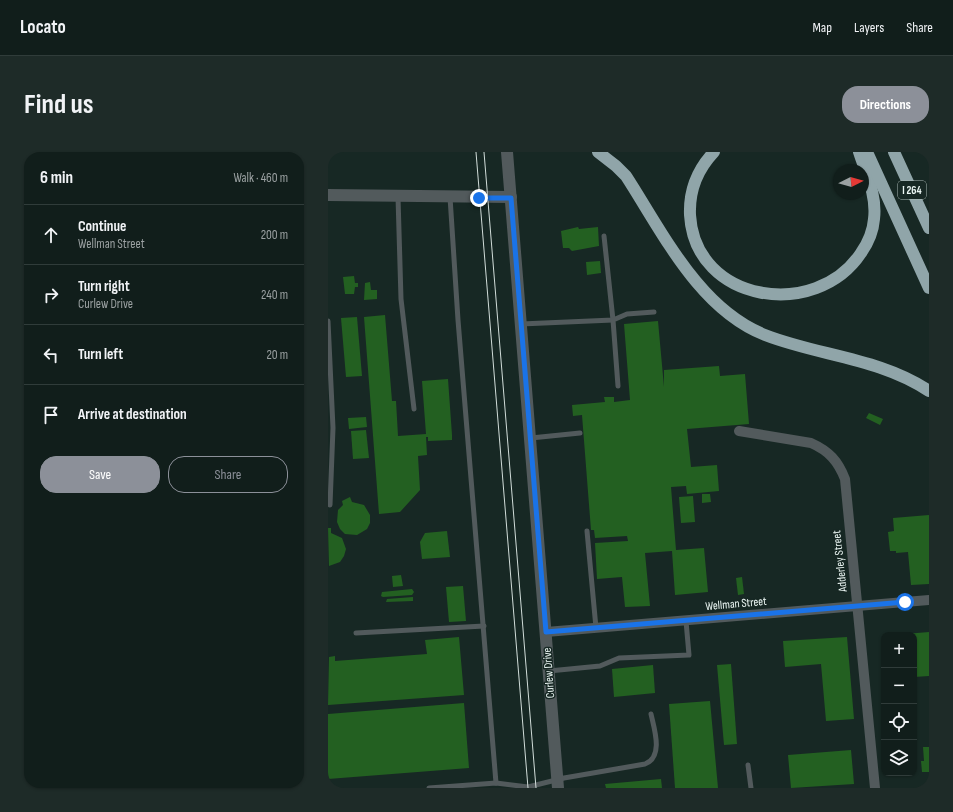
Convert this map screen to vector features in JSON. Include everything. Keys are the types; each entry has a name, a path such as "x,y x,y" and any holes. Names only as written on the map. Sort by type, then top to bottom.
{"highway":[{"path":"598,152 626,176 695,282 728,315 766,336 879,368 913,380 929,391"},
{"path":"714,152 706,160 696,176 692,191 690,221 698,247 714,268 740,286 771,295 787,295 818,288 836,279 848,269 866,244 874,220 874,205 870,183 859,152"},
{"path":"867,152 929,288"},
{"name":"I 264","path":"894,152 929,228"}],"street":[{"name":"Curlew Drive","path":"506,152 511,198 557,784"},
{"path":"328,195 511,198"},
{"name":"Adderley Street","path":"739,431 811,443 831,455 840,466 845,480 875,788"},
{"name":"Wellman Street","path":"546,632 929,600"}],"lane":[{"path":"398,196 401,299 414,409"},
{"path":"450,198 458,320 496,783"},
{"path":"604,236 618,386"},
{"path":"520,324 613,320 627,314 654,312"},
{"path":"328,321 333,428 330,505"},
{"path":"530,438 580,433"},
{"path":"587,531 596,628"},
{"path":"549,671 600,666 618,658 689,655 686,621"},
{"path":"356,634 484,626"},
{"path":"429,788 496,783 528,787 557,784 651,762 657,744 652,714"},
{"path":"748,765 751,788"}],"building":[{"path":"578,227 579,229 598,227 599,246 572,251 569,248 563,248 561,231"},
{"path":"600,261 601,273 587,275 586,262"},
{"path":"354,276 355,283 358,283 358,287 355,287 354,294 345,294 343,277"},
{"path":"370,282 371,290 377,290 377,299 364,300 365,283"},
{"path":"385,315 392,401 396,401 398,436 426,434 422,381 448,379 452,440 428,441 428,437 426,437 427,455 418,456 420,490 400,512 379,514 364,317"},
{"path":"357,317 362,376 346,377 341,318"},
{"path":"658,321 664,387 664,370 719,366 720,376 745,374 749,424 687,429 691,467 717,465 719,491 687,494 686,486 671,487 676,550 704,548 708,592 675,595 672,551 645,553 650,606 625,607 622,577 597,579 595,543 628,541 627,536 595,538 594,530 591,530 582,415 573,416 572,405 605,402 604,397 614,397 614,402 630,400 624,324"},
{"path":"869,413 883,419 880,425 866,418"},
{"path":"366,417 367,427 349,429 348,418"},
{"path":"366,430 369,458 353,459 351,431"},
{"path":"702,494 710,494 711,502 702,503"},
{"path":"693,496 695,522 681,523 679,497"},
{"path":"350,497 352,502 364,505 370,515 370,523 367,529 357,535 345,534 340,529 337,522 338,510 343,505 342,501"},
{"path":"929,515 929,584 911,585 908,552 896,553 896,551 890,551 888,532 894,531 893,518"},
{"path":"328,528 331,528 331,533 342,538 346,549 340,562 329,566"},
{"path":"447,531 450,557 422,559 420,542 425,533"},
{"path":"401,575 403,586 393,587 392,576"},
{"path":"742,577 744,594 738,595 736,578"},
{"path":"463,586 466,621 449,622 446,587"},
{"path":"412,589 414,592 412,595 381,596 382,592"},
{"path":"413,597 413,601 386,602 387,599"},
{"path":"929,632 929,676 917,677 917,633"},
{"path":"459,637 464,695 328,705 329,657 335,656 335,661 427,654 425,640"},
{"path":"847,637 854,719 826,721 821,664 785,667 783,641"},
{"path":"731,664 737,744 724,745 717,665"},
{"path":"653,665 655,693 614,697 612,669"},
{"path":"710,701 718,788 675,788 669,704"},
{"path":"464,703 469,768 328,779 328,714"},
{"path":"923,747 929,747 929,772 922,772 921,761 924,761"},
{"path":"851,750 854,784 791,788 788,755"},
{"path":"661,779 662,788 606,788 605,784"}],"tram line":[{"path":"476,152 528,788"},
{"path":"484,152 536,788"}],"route":[{"path":"479,198 511,198 546,632 696,621 905,602"}]}
